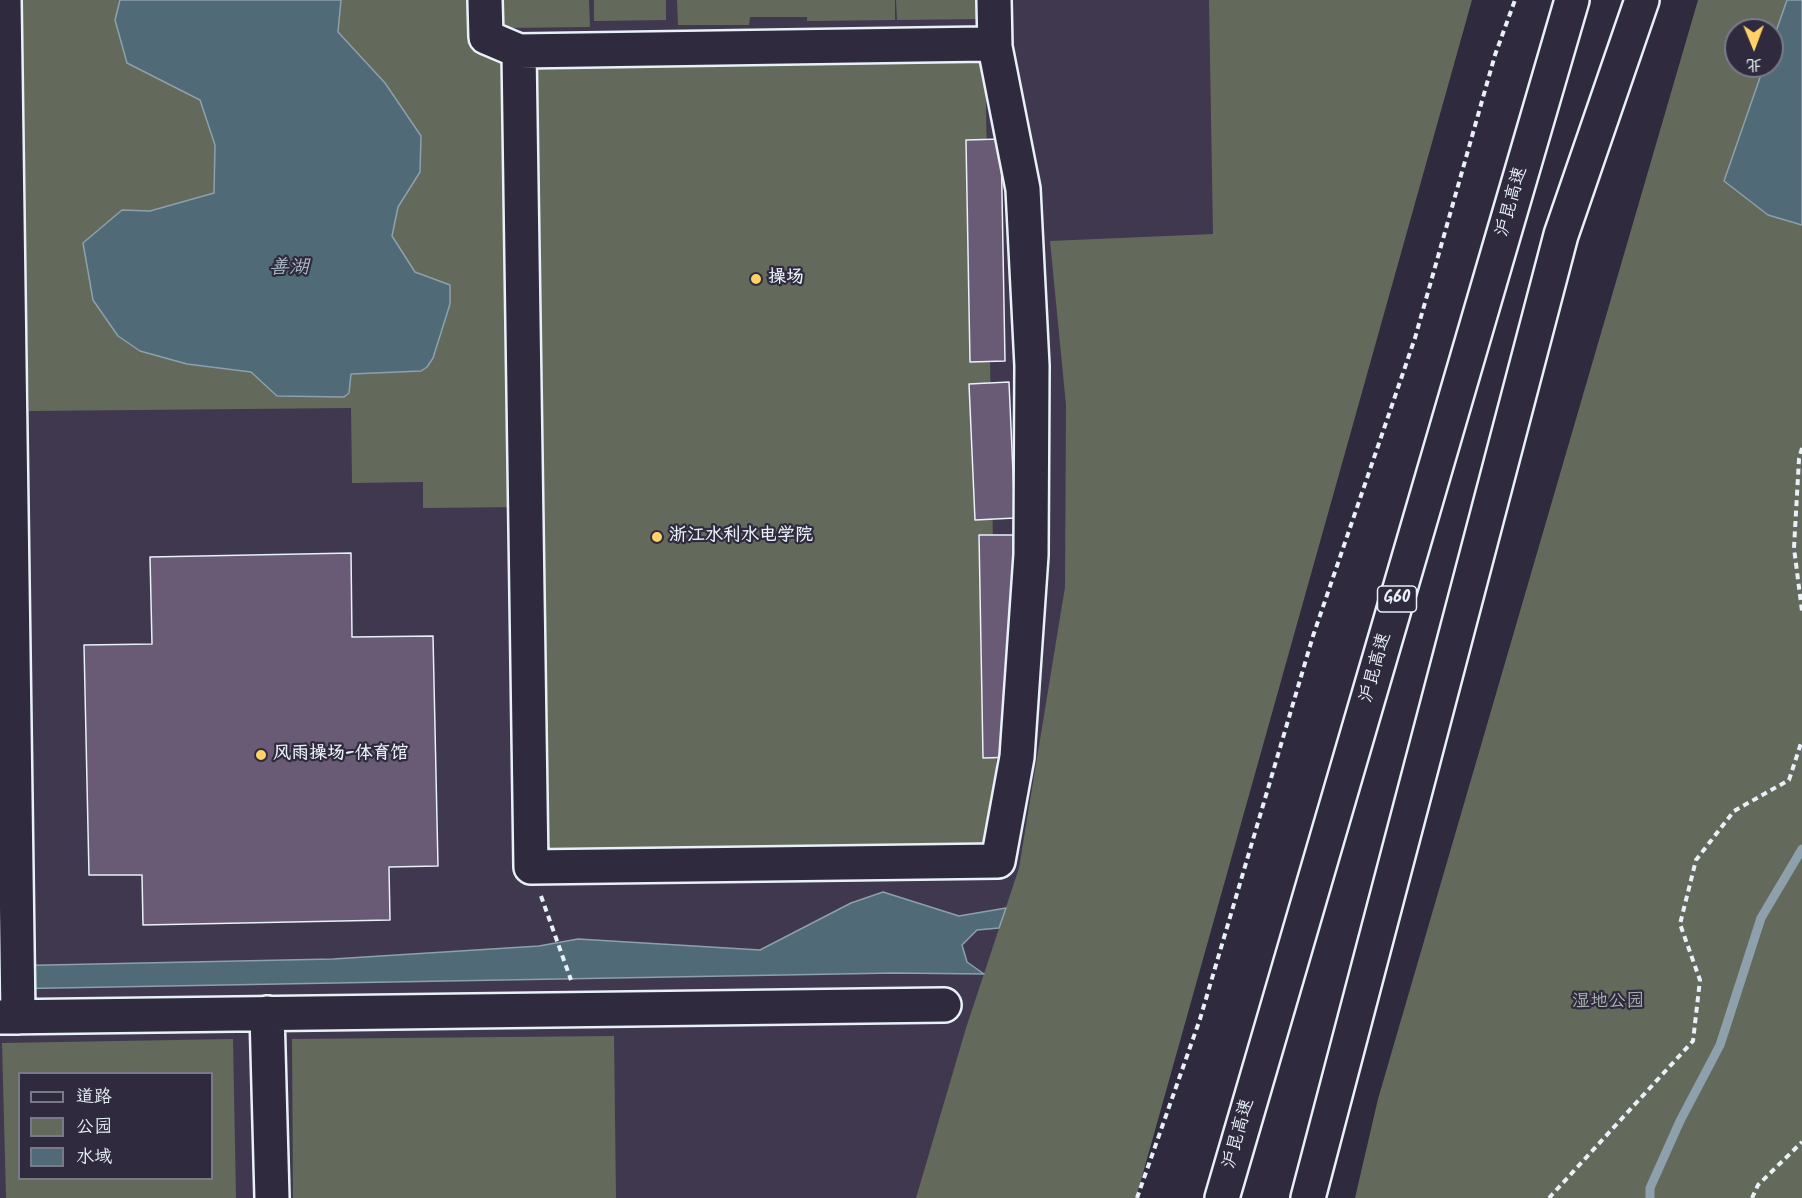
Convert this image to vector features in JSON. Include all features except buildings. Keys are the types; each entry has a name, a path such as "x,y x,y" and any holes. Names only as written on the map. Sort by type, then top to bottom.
{"main road":[{"path":"4,0 5,451 18,959 12,1009 267,1013 944,1005"},
{"path":"485,0 486,37 519,51 986,44"},
{"path":"519,51 531,867 998,861 1018,745 1031,555 1032,366 1023,189 995,47 994,0"},
{"name":"沪昆高速","path":"1222,1198 1572,0"},
{"path":"1308,1198 1561,235 1642,0"},
{"path":"267,1013 272,1198"}],"path":[{"path":"1137,1198 1200,1019 1313,636 1414,338 1495,55 1515,0"},
{"path":"1802,448 1799,459 1794,548 1802,611"},
{"path":"1549,1198 1693,1041 1700,980 1680,924 1695,860 1734,812 1789,780 1802,740"},
{"path":"531,867 581,1009"},
{"path":"1752,1198 1758,1185 1802,1143"}],"shaded area":[{"name":"浙江水利水电学院","path":"0,0 1470,0 1123,1198 0,1198"}],"green space":[{"name":"操场","path":"19,0 485,0 486,37 985,44 998,861 531,867 526,507 423,508 423,482 352,483 351,408 29,411"},
{"path":"502,0 589,0 590,27 502,28"},
{"path":"594,0 666,0 666,20 594,21"},
{"path":"677,0 895,0 895,20 807,21 807,17 750,17 749,25 678,25"},
{"path":"896,0 984,0 985,19 897,20"},
{"path":"1209,0 1472,0 1136,1198 916,1198 966,1028 1019,868 1065,587 1066,405 1050,241 1213,234"},
{"name":"湿地公园","path":"1698,0 1802,0 1802,1198 1355,1198 1378,1099"},
{"path":"614,1036 616,1198 293,1198 292,1039"},
{"path":"233,1039 236,1198 6,1198 2,1043"}],"water":[{"name":"善湖","path":"120,0 341,0 338,32 385,83 421,136 420,172 398,207 392,236 415,272 450,285 450,304 433,358 427,367 421,371 351,374 349,393 344,397 277,396 251,372 187,364 140,351 118,336 93,300 83,243 122,210 150,211 214,193 215,145 200,100 127,63 115,20"},
{"path":"1787,0 1802,0 1802,225 1768,215 1724,181 1760,78 1784,78 1784,18 1781,18"},
{"path":"883,892 959,916 1006,908 999,928 977,930 962,945 967,962 984,974 894,973 0,989 0,966 333,959 539,946 578,939 760,950 851,903"}],"waterway":[{"path":"1650,1198 1650,1188 1680,1121 1720,1045 1761,918 1802,849"}],"place":[{"name":"操场","path":"756,279"},
{"name":"浙江水利水电学院","path":"657,537"},
{"name":"风雨操场-体育馆","path":"261,755"}]}
